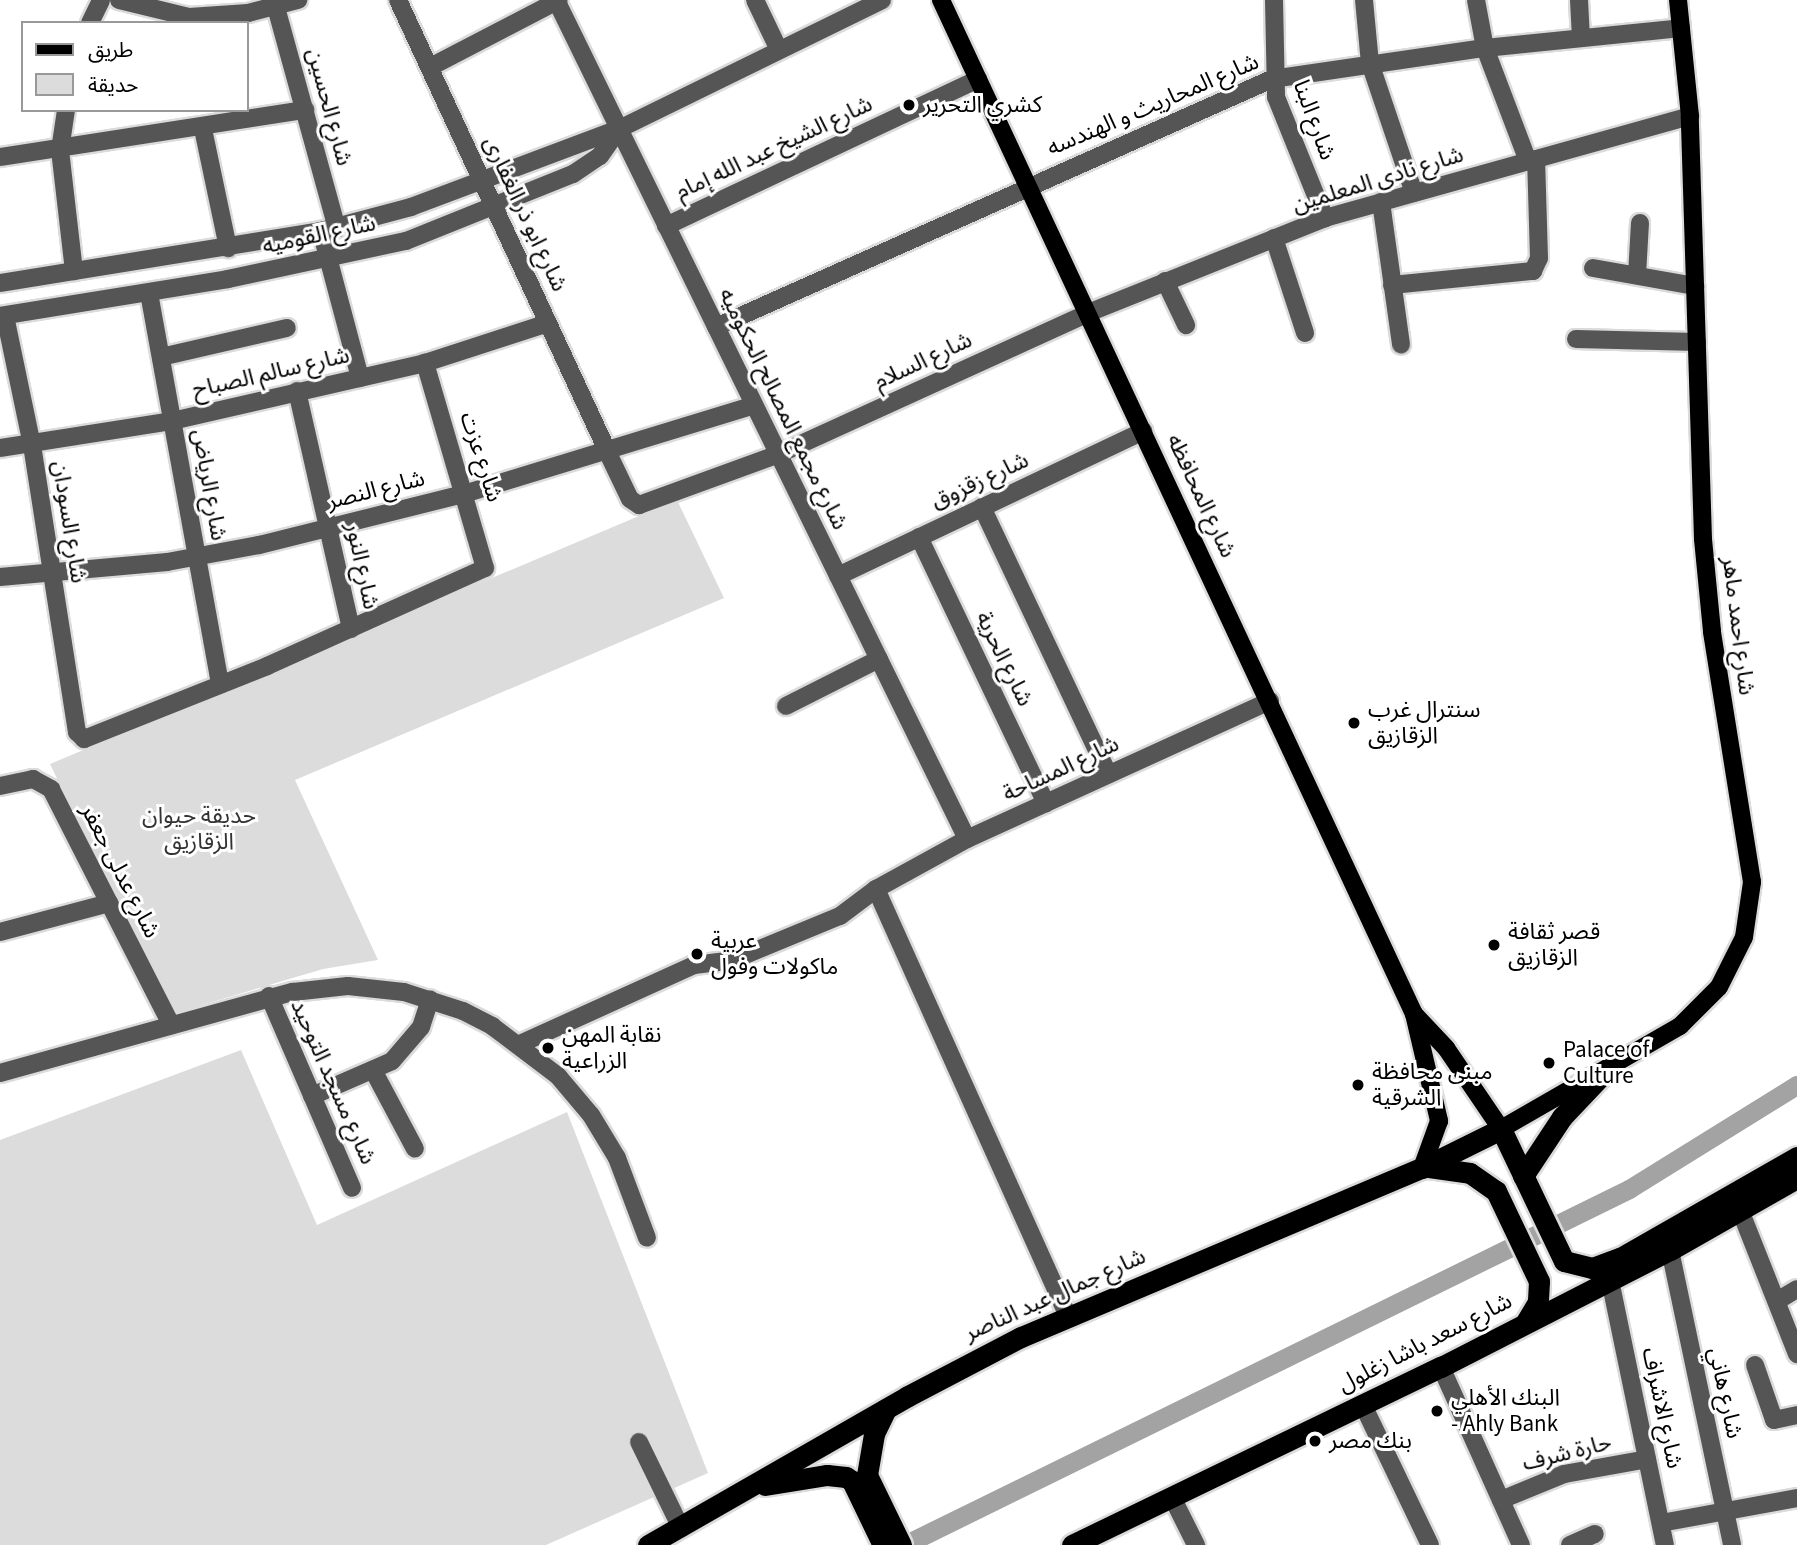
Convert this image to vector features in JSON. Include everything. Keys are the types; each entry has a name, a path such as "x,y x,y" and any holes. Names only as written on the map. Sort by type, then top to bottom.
{"highway":[{"path":"1524,1177 1562,1116 1600,1077"},
{"path":"1501,1129 1565,1262"},
{"name":"شارع جمال عبد الناصر","path":"648,1545 886,1409 1067,1314 1422,1168 1501,1129"},
{"path":"1565,1262 1592,1268 1620,1258 1797,1157"},
{"path":"1422,1168 1470,1172 1496,1191 1539,1286"},
{"name":"شارع سعد باشا زغلول","path":"1072,1545 1441,1367 1670,1250 1797,1178"},
{"path":"1526,1322 1539,1286 1565,1262"},
{"path":"883,1545 860,1478 874,1434 886,1409"},
{"path":"753,1487 827,1475 860,1478"},
{"path":"860,1478 901,1545"}],"main road":[{"name":"شارع المحافظه","path":"941,0 1415,1014 1439,1121 1422,1168"},
{"name":"شارع احمد ماهر","path":"1501,1129 1600,1077 1702,1008 1734,963 1751,910 1752,882 1707,586 1690,116 1678,0"},
{"name":"شارع المحافظه","path":"1415,1014 1446,1048 1501,1129"}],"street":[{"path":"91,21 101,0"},
{"path":"119,0 189,18 298,0"},
{"name":"شارع ابو ذر الغفارى","path":"398,0 606,449"},
{"path":"430,67 557,0"},
{"name":"شارع مجمع المصالح الحكوميه","path":"557,0 967,839"},
{"path":"755,0 779,50"},
{"name":"شارع القوميه","path":"0,283 329,230 484,182 619,129 882,0"},
{"path":"1272,79 1274,0"},
{"path":"1363,0 1370,63 1414,193"},
{"path":"1392,285 1533,271 1539,258 1532,160 1485,48 1476,0"},
{"path":"1579,0 1581,38"},
{"name":"شارع الحسين","path":"275,3 305,110 329,230 327,259 360,377"},
{"name":"شارع المحاريث و الهندسه","path":"716,327 1272,79 1485,48 1681,28"},
{"name":"شارع الشيخ عبد الله إمام","path":"666,226 978,79"},
{"name":"شارع البنا","path":"1272,79 1325,218"},
{"path":"0,157 203,129 305,110"},
{"path":"66,112 60,150 74,271"},
{"name":"شارع نادى المعلمين","path":"1088,313 1325,218 1690,116"},
{"path":"203,129 228,248"},
{"name":"شارع القوميه","path":"2,316 149,293 406,241 496,208 588,166 619,129"},
{"path":"1381,202 1401,345"},
{"path":"1637,275 1640,223"},
{"path":"1274,238 1305,332"},
{"path":"1593,268 1695,286"},
{"path":"1165,281 1186,325"},
{"name":"شارع الرياض","path":"149,293 220,685"},
{"name":"شارع السلام","path":"606,449 630,499 639,505 779,454 1088,313"},
{"name":"شارع السودان","path":"2,316 32,445 80,737 88,739 220,685"},
{"name":"شارع سالم الصباح","path":"0,448 172,421 425,363 548,323"},
{"path":"161,357 287,328"},
{"path":"1576,339 1697,342"},
{"name":"شارع عزت","path":"351,629 485,568 467,493 425,363"},
{"name":"شارع النور","path":"297,391 351,629"},
{"name":"شارع النصر","path":"0,577 198,557 467,493 754,405"},
{"name":"شارع زقزوق","path":"838,576 1143,431"},
{"path":"982,507 1108,774"},
{"name":"شارع الحرية","path":"919,537 1046,803"},
{"path":"220,685 351,629"},
{"path":"786,706 879,659"},
{"name":"شارع المساحة","path":"520,1044 694,965 733,960 840,916 876,889 967,839 1270,701"},
{"name":"شارع عدلى جعفر","path":"0,786 28,779 48,785 171,1025"},
{"path":"876,889 1067,1314"},
{"path":"0,932 109,903"},
{"path":"0,1073 269,996 348,986 430,999 463,1011 520,1044 558,1076 591,1115 617,1158 647,1238"},
{"name":"شارع مسجد التوحيد","path":"269,996 352,1188"},
{"path":"312,1096 392,1061 413,1040 430,999"},
{"path":"373,1070 415,1149"},
{"path":"1740,1210 1777,1301 1793,1332 1797,1354"},
{"name":"شارع هاني","path":"1670,1250 1732,1545"},
{"name":"شارع الاشراف","path":"1610,1280 1665,1545"},
{"path":"1777,1301 1797,1289"},
{"path":"1755,1365 1776,1428 1797,1415"},
{"path":"1441,1367 1521,1545"},
{"path":"1363,1405 1430,1545"},
{"path":"639,1443 681,1528"},
{"name":"حارة شرف","path":"1501,1500 1564,1474 1647,1459"},
{"path":"1172,1497 1196,1545"},
{"path":"1661,1523 1797,1498"},
{"path":"1570,1545 1595,1534"}],"green space":[{"name":"حديقة حيوان الزقازيق","path":"677,500 724,598 295,780 378,960 323,969 172,1014 50,764"},
{"path":"241,1050 317,1225 567,1112 708,1473 546,1545 0,1545 0,1140"}],"waterway":[{"path":"904,1545 1629,1189 1797,1085"}],"place":[{"name":"كشري التحرير","path":"909,105"},
{"name":"سنترال غرب الزقازيق","path":"1354,723"},
{"name":"قصر ثقافة الزقازيق","path":"1494,945"},
{"name":"عربية ماكولات وفول","path":"697,954"},
{"name":"نقابة المهن الزراعية","path":"548,1048"},
{"name":"Palace of Culture","path":"1549,1063"},
{"name":"مبنى محافظة الشرقية","path":"1358,1085"},
{"name":"البنك الأهلي - Ahly Bank","path":"1437,1411"},
{"name":"بنك مصر","path":"1315,1441"}]}
